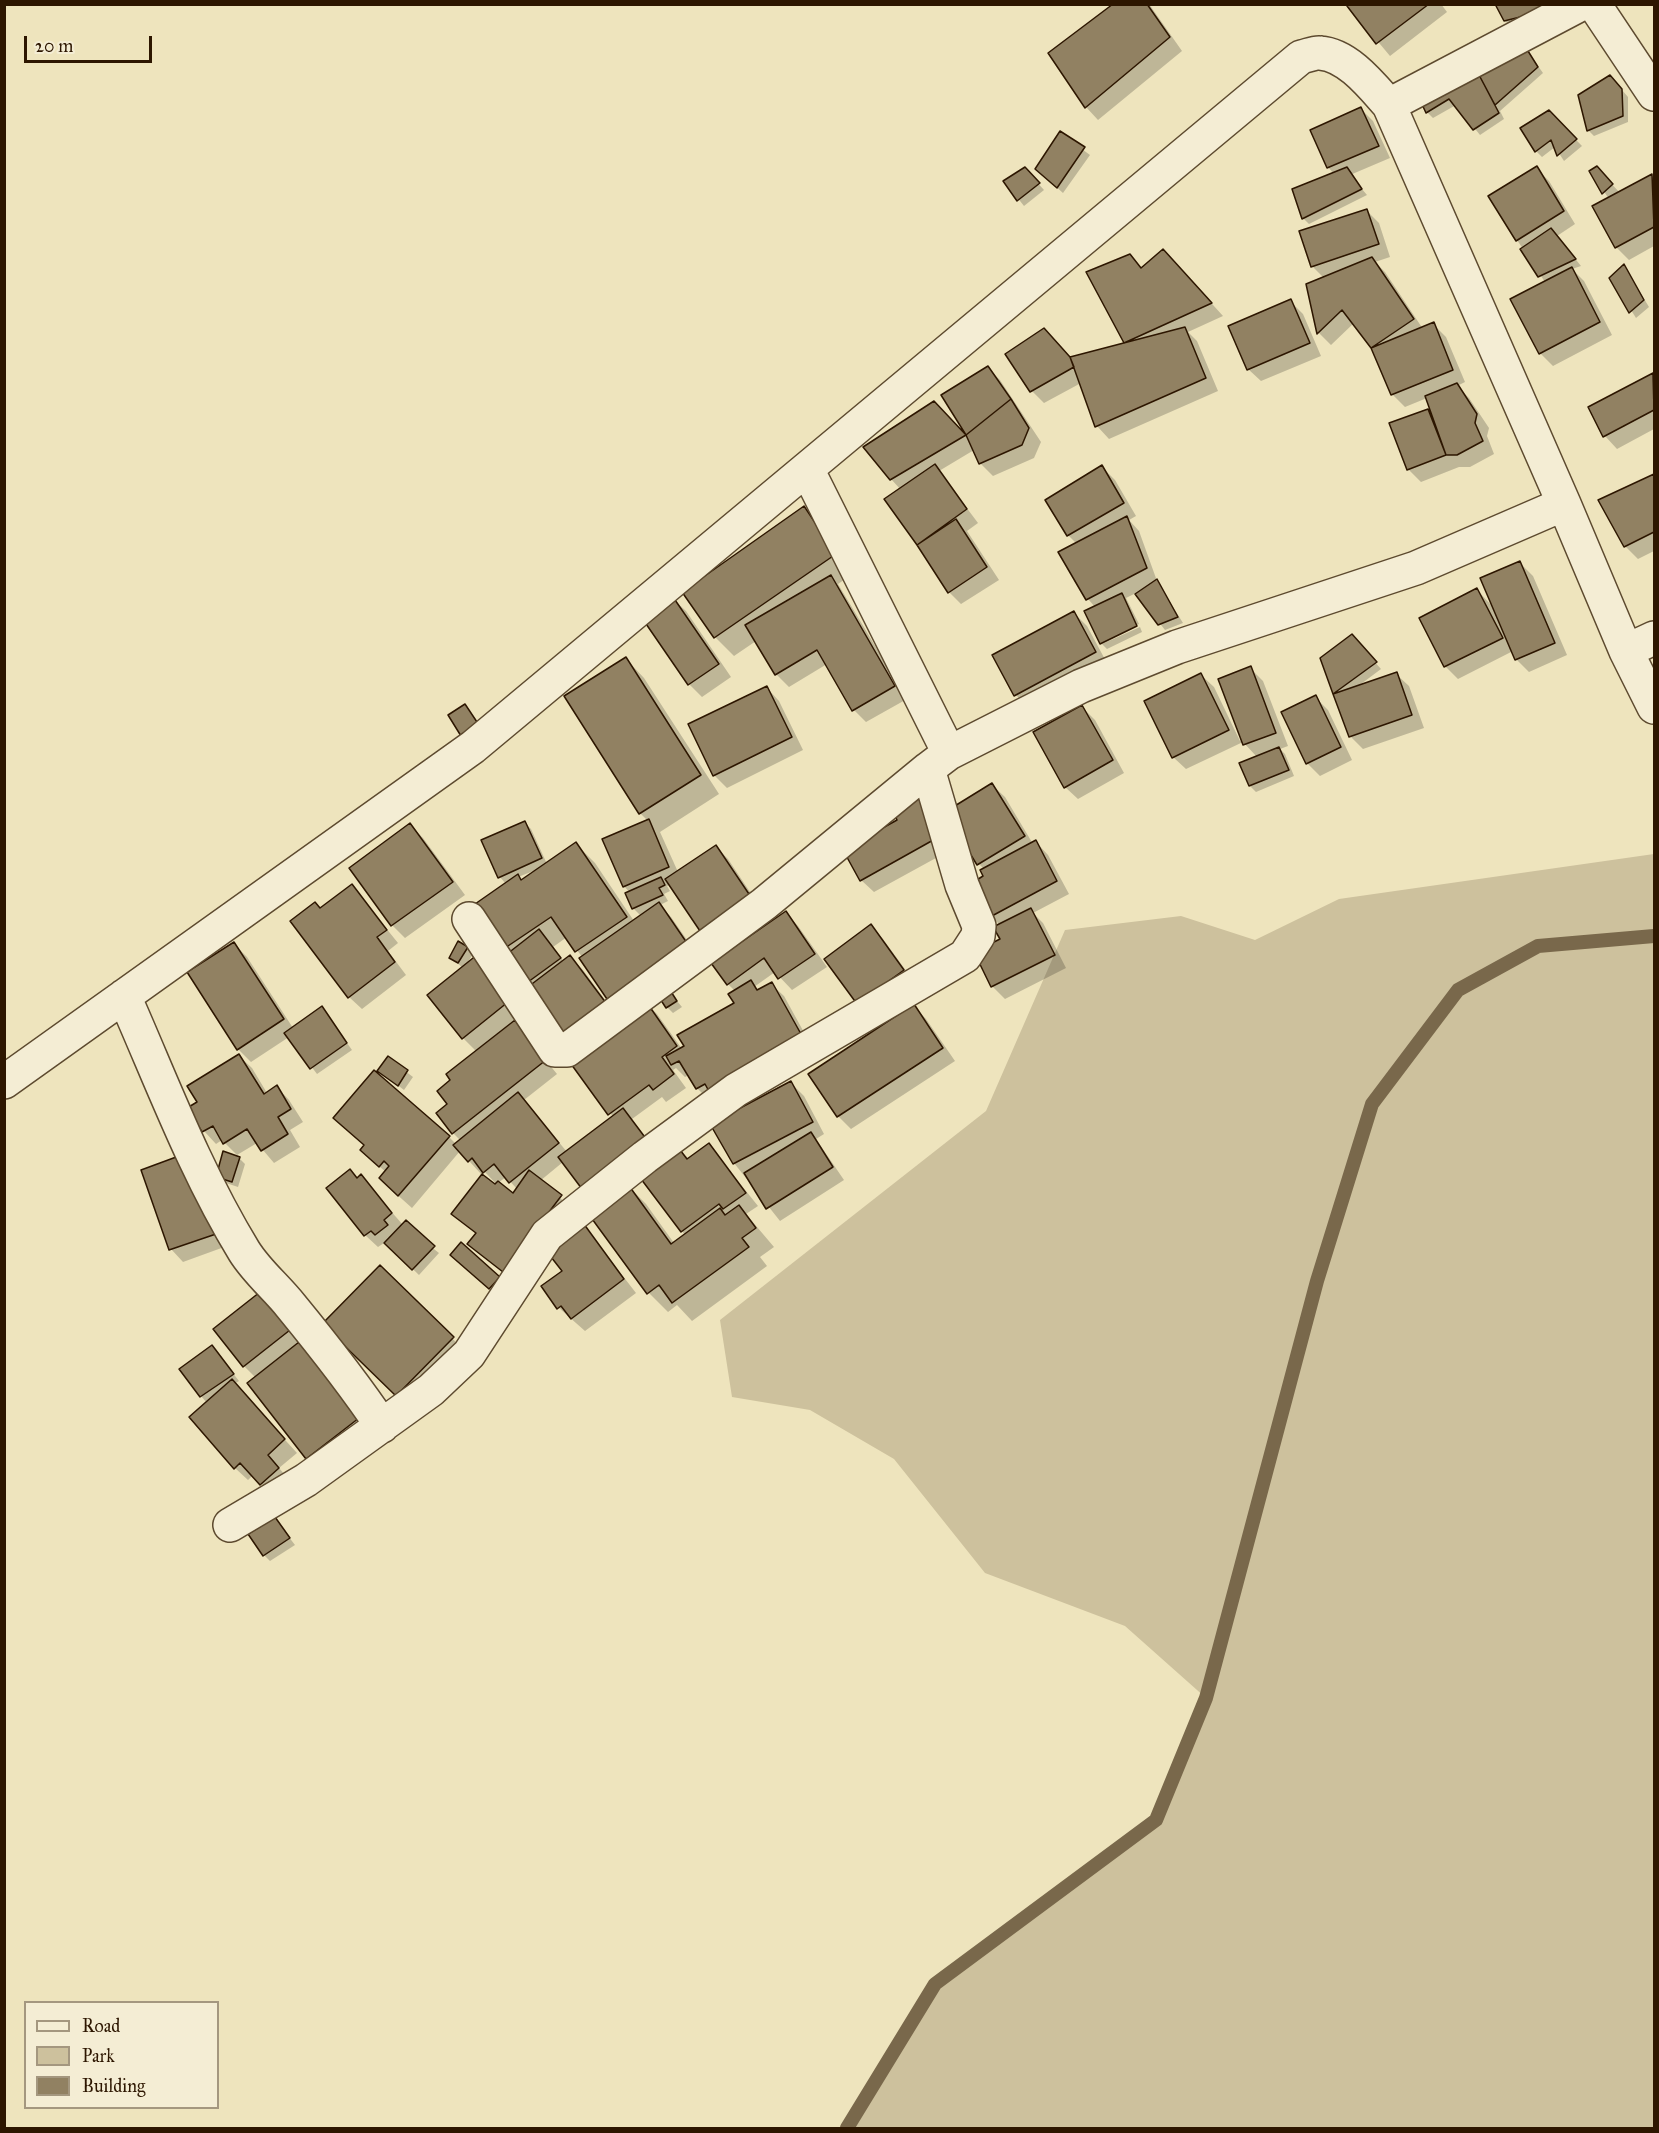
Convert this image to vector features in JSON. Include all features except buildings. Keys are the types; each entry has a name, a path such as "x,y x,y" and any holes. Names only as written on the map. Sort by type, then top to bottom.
{"street":[{"path":"1389,105 1581,4"},
{"path":"1594,4 1654,94"},
{"path":"4,1082 474,747 1301,57 1320,53 1339,59 1362,75 1389,105 1564,504 1640,644 1654,707"},
{"path":"230,1525 306,1480 431,1390 469,1354 547,1235 736,1090 965,956 978,936 979,926 962,885 938,761 807,470"},
{"path":"469,919 555,1050 567,1050 764,903 938,761 1081,686 1177,647 1416,568 1564,504"},
{"path":"124,996 207,1186 245,1252 266,1281 289,1303 348,1376 382,1426"}],"green space":[{"path":"1654,854 1654,2128 847,2128 935,1984 1156,1820 1206,1698 1125,1626 985,1573 894,1459 810,1410 732,1397 720,1320 986,1111 1065,930 1181,916 1255,940 1339,899"}],"waterway":[{"path":"847,2128 935,1984 1156,1820 1206,1698 1317,1281 1372,1104 1458,990 1538,946 1654,936"}]}
